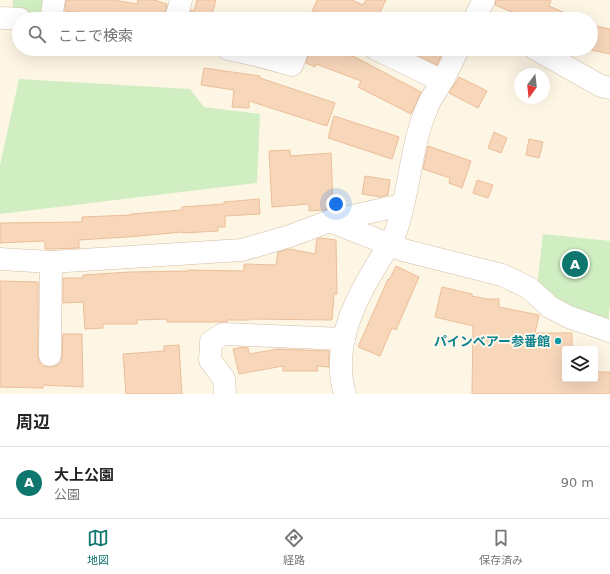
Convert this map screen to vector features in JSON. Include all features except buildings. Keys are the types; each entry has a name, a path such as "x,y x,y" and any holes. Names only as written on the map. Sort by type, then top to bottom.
{"street":[{"path":"52,12 54,0"},
{"path":"178,12 181,0"},
{"path":"260,56 292,65 295,56"},
{"path":"390,56 442,81"},
{"path":"345,394 343,388 340,354 347,323 367,280 396,231 412,155 427,108 454,56"},
{"path":"547,56 601,86 610,88"},
{"path":"0,259 52,262 242,250 290,236 330,221 402,205"},
{"path":"330,221 403,250 502,275 528,288 550,307 569,316 610,331"},
{"path":"50,355 52,262"},
{"path":"225,394 224,379 210,360 211,342 223,334 344,339"}],"green space":[{"path":"13,0 45,0 43,10 41,12 12,12"},
{"path":"19,79 190,89 204,107 260,114 257,183 0,214 0,165"},
{"path":"543,234 610,241 610,305 608,321 573,310 537,287"}],"place":[{"name":"大上公園","path":"575,264"},
{"name":"パインベアー参番館","path":"558,341"}]}
